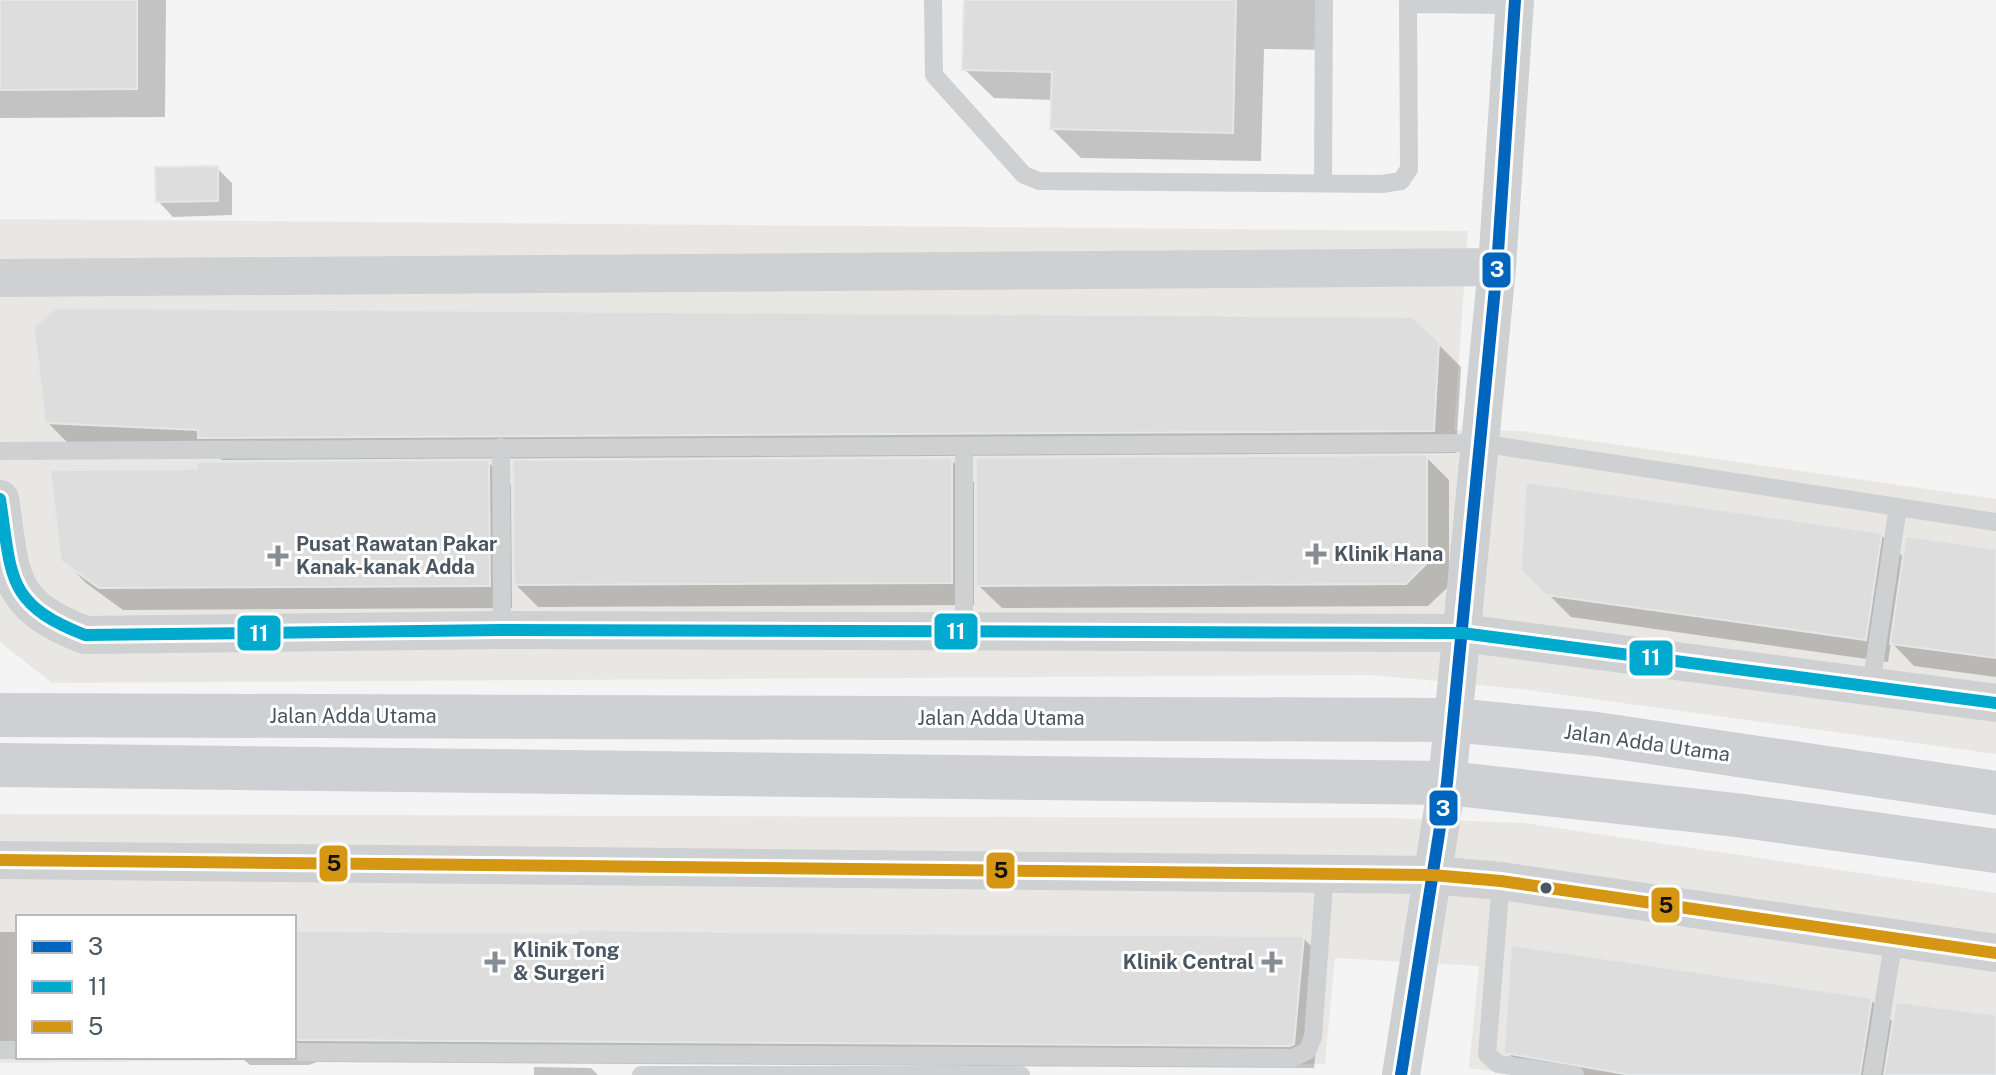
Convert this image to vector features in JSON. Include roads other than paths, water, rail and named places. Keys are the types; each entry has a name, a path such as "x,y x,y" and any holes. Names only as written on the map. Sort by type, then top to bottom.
{"main road":[{"name":"Jalan Adda Utama","path":"0,715 1453,720 1596,734 1996,793"},
{"path":"0,765 1447,783 1736,815 1996,851"}],"street":[{"path":"1401,1075 1447,783 1497,267 1515,3"},
{"path":"0,278 1497,267"},
{"path":"0,499 12,582 47,620 85,635 502,630 1462,633 1996,703"},
{"path":"0,860 1432,875 1501,881 1996,953"}],"lane":[{"path":"933,0 934,75 1024,175 1039,181 1323,183 1401,181 1409,169 1408,2 1515,3"},
{"path":"1323,183 1324,0"},
{"path":"0,451 1480,443 1996,522"},
{"path":"501,447 502,630"},
{"path":"964,448 964,633"},
{"path":"1871,686 1898,507"},
{"path":"296,1052 1293,1058 1307,1051 1313,1037 1325,872"},
{"path":"1501,881 1487,1054 1498,1064 1575,1075"},
{"path":"1872,1075 1894,938"},
{"path":"641,1075 1021,1075"}],"place":[{"name":"Klinik Hana","path":"1316,554"},
{"name":"Pusat Rawatan Pakar Kanak-kanak Adda","path":"278,556"},
{"name":"Klinik Tong & Surgeri","path":"495,962"},
{"name":"Klinik Central","path":"1272,962"}]}
